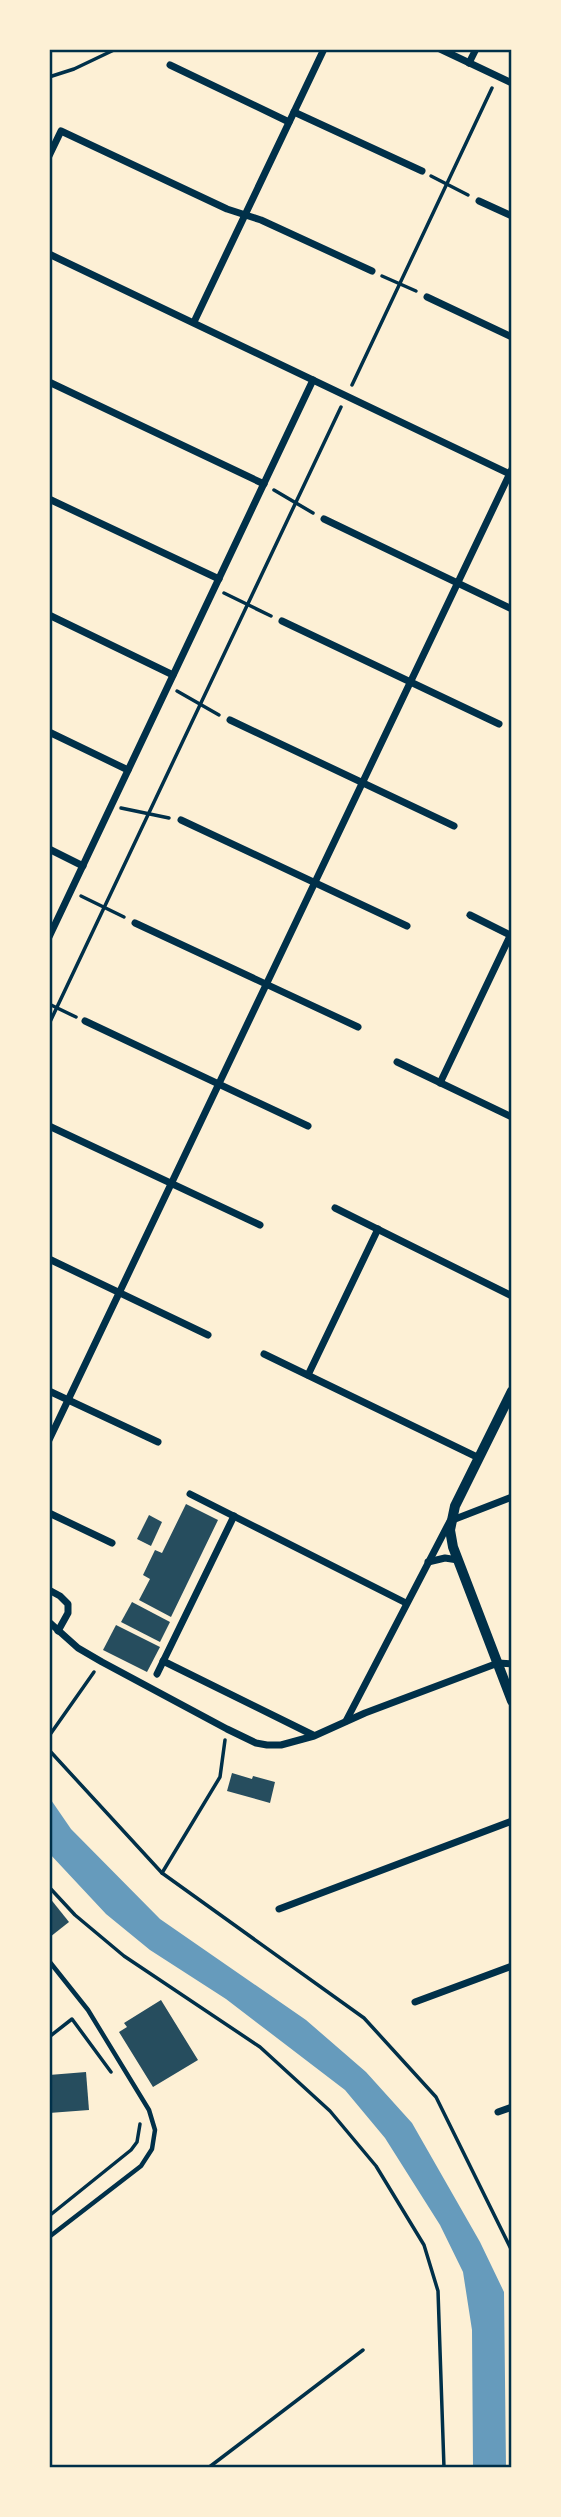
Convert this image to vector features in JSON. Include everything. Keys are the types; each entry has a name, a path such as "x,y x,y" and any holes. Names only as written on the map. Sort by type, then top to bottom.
{"street":[{"path":"194,323 324,49"},
{"path":"440,49 512,83"},
{"path":"469,63 476,49"},
{"path":"170,65 289,122"},
{"path":"294,112 422,171"},
{"path":"49,156 61,131 227,209 261,220 372,271"},
{"path":"479,201 512,216"},
{"path":"49,254 511,472 49,1440"},
{"path":"428,297 512,337"},
{"path":"49,937 313,380"},
{"path":"49,382 264,484"},
{"path":"49,499 219,579"},
{"path":"324,519 512,609"},
{"path":"49,615 173,675"},
{"path":"282,621 499,724"},
{"path":"230,720 454,826"},
{"path":"49,732 128,770"},
{"path":"181,820 407,926"},
{"path":"49,849 83,866"},
{"path":"439,1083 511,936 470,915"},
{"path":"135,923 358,1027"},
{"path":"85,1021 308,1126"},
{"path":"397,1062 512,1118"},
{"path":"49,1126 260,1225"},
{"path":"335,1208 512,1296"},
{"path":"308,1375 378,1229"},
{"path":"49,1259 208,1335"},
{"path":"264,1354 479,1458"},
{"path":"49,1391 158,1442"},
{"path":"346,1721 450,1521 512,1391"},
{"path":"191,1494 406,1603"},
{"path":"450,1521 512,1497"},
{"path":"49,1513 112,1542"},
{"path":"157,1674 234,1516"},
{"path":"450,1521 451,1539 458,1560 512,1701"},
{"path":"427,1562 445,1558 458,1560"},
{"path":"49,1590 61,1595 68,1604 68,1613 58,1630"},
{"path":"49,1622 78,1648 102,1662 226,1729 256,1743 267,1745 281,1745 314,1736 346,1721 498,1663 512,1664"},
{"path":"163,1661 314,1736"},
{"path":"279,1909 512,1821"},
{"path":"415,2002 512,1966"},
{"path":"498,2112 512,2107"}],"lane":[{"path":"49,1961 88,2010 149,2110 155,2130 152,2149 141,2166 49,2237"}],"path":[{"path":"49,77 74,69 116,49"},
{"path":"49,1024 498,77"},
{"path":"422,171 479,201"},
{"path":"372,271 428,297"},
{"path":"264,484 324,519"},
{"path":"214,589 282,621"},
{"path":"168,686 230,720"},
{"path":"111,806 181,820"},
{"path":"71,891 135,923"},
{"path":"49,1004 85,1021"},
{"path":"49,1736 102,1662"},
{"path":"162,1873 220,1777 226,1729"},
{"path":"49,1750 162,1873 364,2018 436,2097 512,2251"},
{"path":"49,1887 75,1915 124,1956 260,2047 330,2111 376,2166 424,2245 438,2291 444,2468"},
{"path":"49,2036 72,2019 117,2081"},
{"path":"49,2217 131,2150 140,2133 140,2118"},
{"path":"208,2468 363,2350"}],"water":[{"path":"49,1797 71,1829 160,1919 306,2020 366,2072 412,2123 480,2242 504,2292 506,2468 473,2468 472,2330 463,2272 440,2225 385,2138 345,2090 226,1999 150,1950 106,1914 49,1853"}],"building":[{"path":"186,1504 218,1520 171,1617 139,1600 150,1579 143,1575 155,1550 162,1553"},
{"path":"149,1515 162,1522 151,1546 137,1539"},
{"path":"132,1602 170,1622 160,1642 121,1622"},
{"path":"116,1625 160,1647 147,1672 103,1650"},
{"path":"232,1773 275,1782 270,1803 227,1791"},
{"path":"49,1897 69,1922 50,1937 49,1936"},
{"path":"161,2000 198,2060 153,2087 119,2032 127,2027 124,2023"},
{"path":"86,2072 89,2110 49,2113 49,2075"}]}
